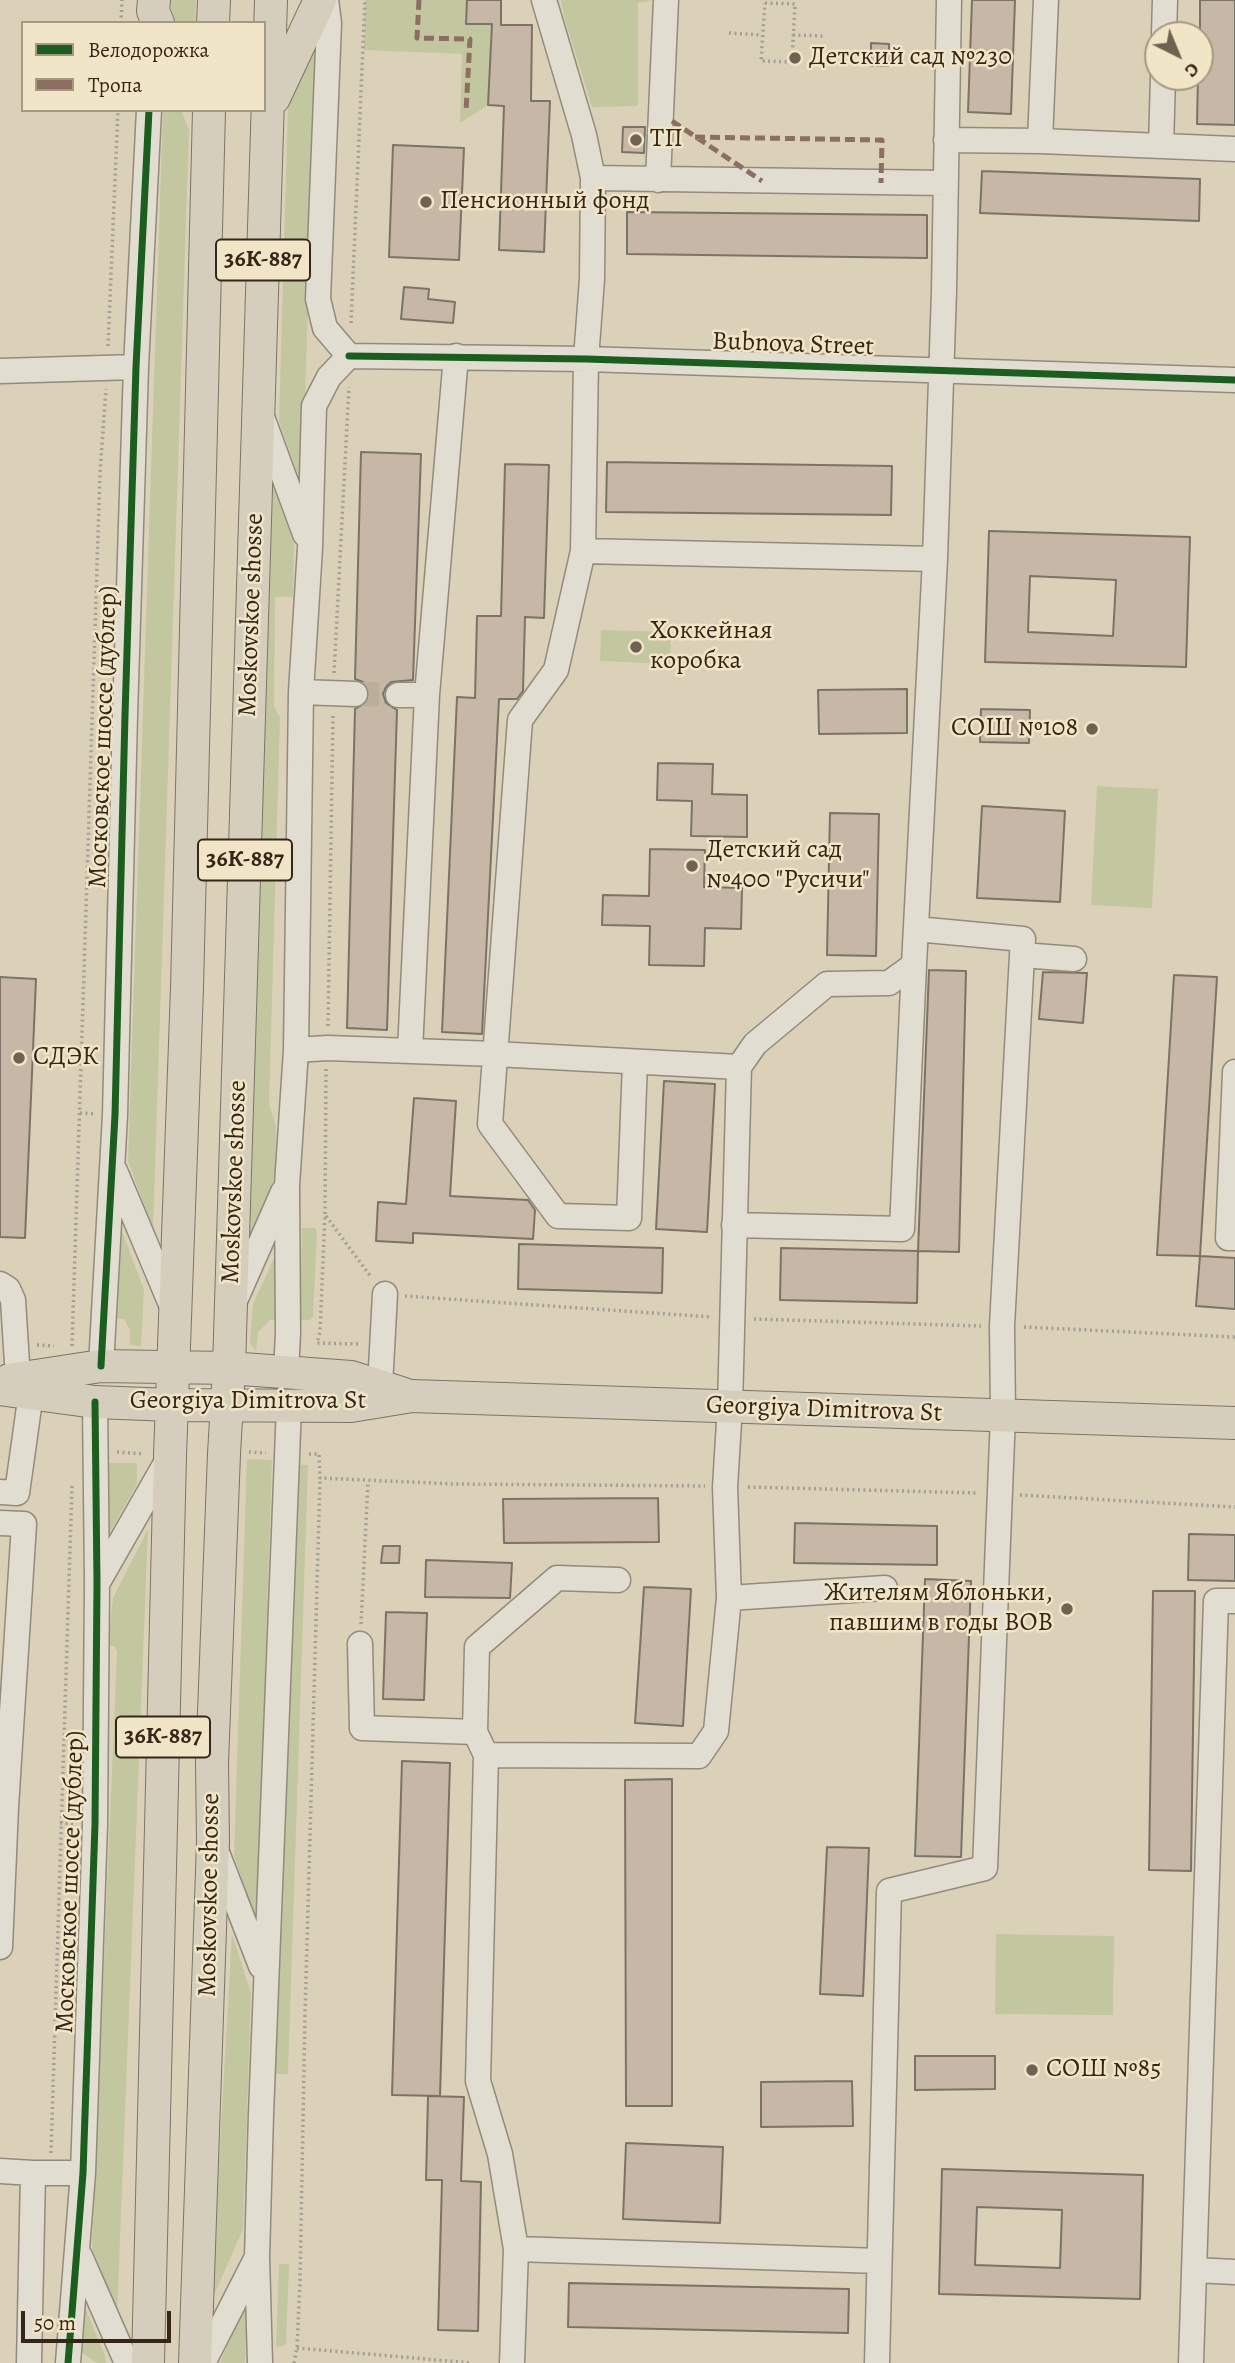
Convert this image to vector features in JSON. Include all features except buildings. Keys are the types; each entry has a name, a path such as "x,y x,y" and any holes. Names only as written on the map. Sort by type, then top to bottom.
{"main road":[{"path":"213,21 214,0"},
{"name":"Moskovskoe shosse","path":"195,2363 213,1842 212,1750 229,1368 271,0"},
{"path":"268,112 320,0"},
{"name":"Moskovskoe shosse","path":"148,2363 170,1456 187,988 205,119"},
{"name":"Georgiya Dimitrova St","path":"12,1385 101,1366 229,1368 351,1377 412,1396"},
{"name":"Georgiya Dimitrova St","path":"12,1385 95,1402 172,1405 351,1406 412,1396 1235,1423"}],"street":[{"path":"286,1372 286,1185 296,1050 301,692 310,548 314,406 329,377 349,356 325,328 318,299 329,23 326,0"},
{"path":"544,0 584,135 593,178 592,279 586,359 583,551 556,670 520,720 490,1124 558,1216 629,1218 635,1062"},
{"path":"658,180 666,0"},
{"path":"733,1225 902,1229 935,559 944,291 949,0"},
{"path":"1040,141 1046,0"},
{"path":"1164,21 1165,0"},
{"path":"1161,146 1163,91"},
{"name":"Московское шоссе (дублер)","path":"101,1366 113,1167 136,368 149,112"},
{"path":"946,140 1235,149"},
{"path":"593,178 945,183"},
{"name":"Bubnova Street","path":"349,356 586,359 1235,380"},
{"path":"410,1051 427,695 456,356"},
{"path":"0,371 136,368"},
{"path":"259,408 310,548"},
{"path":"583,551 935,559"},
{"path":"301,692 344,694"},
{"path":"398,695 427,695"},
{"path":"877,2363 889,1891 985,1868 1003,1415 1002,1326 1023,939 915,929"},
{"path":"1022,955 1074,959"},
{"path":"486,1755 699,1756 716,1731 729,1598 725,1487 730,1406 730,1318 739,1067 755,1044 827,984 889,983 914,965"},
{"path":"296,1050 327,1048 495,1054 739,1067"},
{"path":"1235,1072 1228,1238 1235,1238"},
{"path":"113,1167 175,1315"},
{"path":"230,1312 286,1185"},
{"path":"0,1284 8,1289 13,1300 16,1345 12,1385 16,1493 0,1492"},
{"path":"380,1386 385,1294"},
{"name":"Московское шоссе (дублер)","path":"68,2363 83,2173 95,1824 95,1402"},
{"path":"260,2363 257,2257 265,1976 289,1406"},
{"path":"97,1583 170,1456"},
{"path":"0,1523 24,1524 0,1947"},
{"path":"512,2363 516,2249 500,2154 478,2081 486,1755 475,1732 478,1647 557,1578 618,1580"},
{"path":"729,1598 885,1588"},
{"path":"1191,2363 1216,1601 1235,1601"},
{"path":"360,1644 362,1728 475,1732"},
{"path":"213,1842 265,1976"},
{"path":"0,2171 83,2173"},
{"path":"29,2363 41,2173"},
{"path":"516,2249 879,2261"},
{"path":"78,2252 127,2363"},
{"path":"203,2363 257,2257"},
{"path":"1195,2270 1235,2272"}],"path":[{"path":"121,21 122,0"},
{"path":"365,0 349,356 344,694 327,1048 325,1214 320,1332 317,1343 382,1345"},
{"path":"780,1 795,4 792,62 761,61 765,3 780,1"},
{"path":"729,33 762,34"},
{"path":"793,35 823,36"},
{"path":"108,346 118,112"},
{"path":"72,1347 100,473 106,383"},
{"path":"80,1113 99,1114"},
{"path":"325,1214 385,1294 730,1318 1002,1326 1235,1337"},
{"path":"16,1345 58,1346"},
{"path":"110,1452 134,1454"},
{"path":"252,1452 272,1453"},
{"path":"294,2363 297,2348 319,1454"},
{"path":"41,2173 60,1823 72,1477"},
{"path":"320,1479 998,1494 1235,1507"},
{"path":"360,1644 368,1481"},
{"path":"60,1823 74,1824"},
{"path":"297,2348 472,2363"}],"green space":[{"path":"169,0 196,0 195,21 174,21"},
{"path":"365,0 467,0 467,23 492,24 488,105 460,123 462,54 364,50"},
{"path":"561,0 653,0 638,3 638,106 592,107"},
{"path":"317,36 302,487 279,421 288,106"},
{"path":"163,112 182,112 189,130 153,1230 128,1161"},
{"path":"273,486 294,544 293,597 275,597 274,706 280,717 269,1104 276,1126 275,1177 246,1247"},
{"name":"Хоккейная коробка","path":"601,630 671,632 670,664 600,661"},
{"path":"1097,786 1158,789 1152,908 1091,905"},
{"path":"117,1218 144,1290 141,1346 130,1345 130,1330 124,1319 112,1318"},
{"path":"302,1228 315,1228 317,1232 313,1317 309,1320 300,1320"},
{"path":"279,1247 276,1320 270,1320 258,1332 256,1351 250,1343 253,1304"},
{"path":"247,1459 272,1460 257,1923 234,1856"},
{"path":"108,1463 137,1463 137,1484 105,1541"},
{"path":"293,1464 308,1465 288,2074 273,2074"},
{"path":"148,1529 117,2316 92,2247 117,1651 114,1646 108,1646 113,1598"},
{"path":"232,1934 251,1993 243,2229 211,2302"},
{"path":"996,1934 1114,1936 1113,2015 995,2014"},
{"path":"279,2264 289,2264 286,2345 276,2347"},
{"path":"247,2297 245,2363 220,2363"},
{"path":"82,2300 106,2363 97,2363 81,2352"}],"tunnel":[{"path":"355,694 398,695"}],"marked path":[{"path":"419,0 417,38 470,39 466,111"},
{"path":"672,121 762,181"},
{"path":"695,137 882,140 881,183"}],"cycle path":[{"path":"101,1366 115,1115 136,367 149,112"},
{"path":"349,356 586,359 1235,380"},
{"path":"68,2363 83,2173 95,1824 95,1402"}],"place":[{"name":"Детский сад №230","path":"795,58"},
{"name":"ТП","path":"636,140"},
{"name":"Пенсионный фонд","path":"426,202"},
{"name":"Хоккейная коробка","path":"636,647"},
{"name":"СОШ №108","path":"1092,729"},
{"name":"Детский сад №400 \"Русичи\"","path":"692,866"},
{"name":"СДЭК","path":"19,1058"},
{"name":"Жителям Яблоньки, павшим в годы ВОВ","path":"1067,1609"},
{"name":"СОШ №85","path":"1032,2070"}]}
